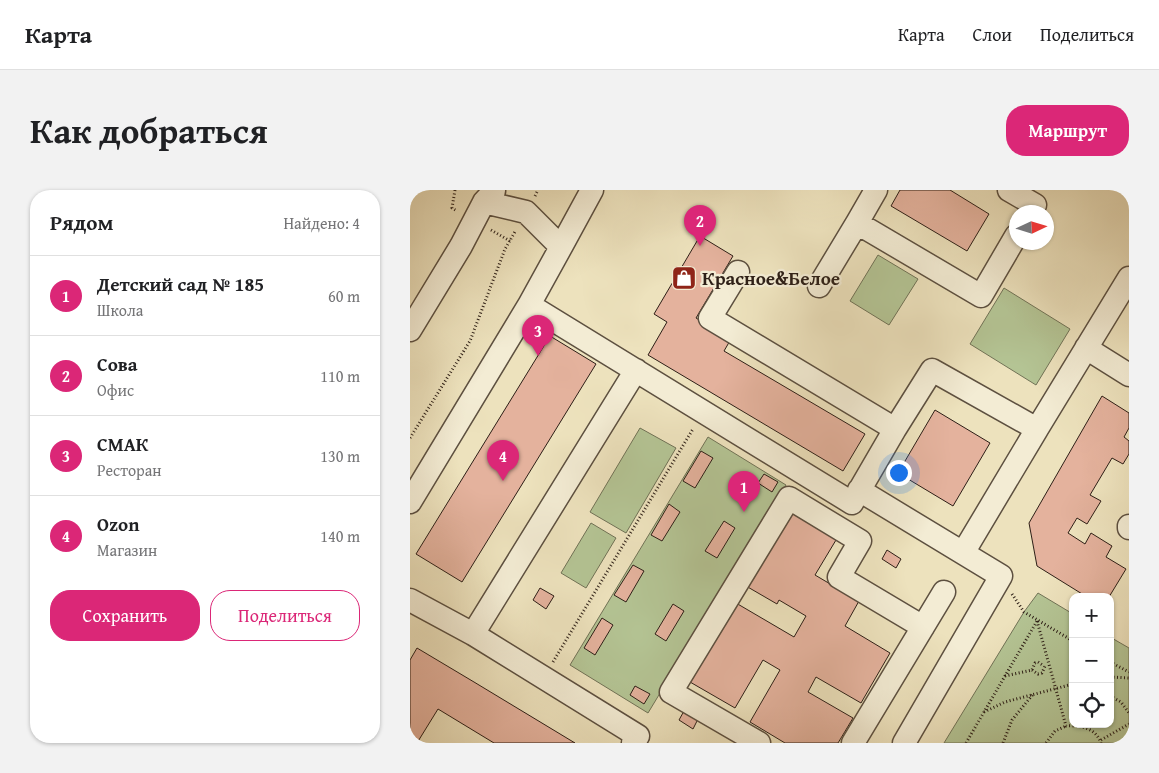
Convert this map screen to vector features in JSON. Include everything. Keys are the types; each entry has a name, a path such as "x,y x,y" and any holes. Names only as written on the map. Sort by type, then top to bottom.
{"street":[{"path":"410,502 530,305 592,190"},
{"path":"819,286 876,190"},
{"path":"1009,190 1035,205"},
{"path":"410,330 461,246 488,194 526,212 561,247"},
{"path":"857,223 981,296 1009,248"},
{"path":"738,272 710,318 895,429"},
{"path":"963,553 1036,429 1129,278"},
{"path":"530,305 852,503 932,370 1036,429"},
{"path":"1086,348 1129,375"},
{"path":"473,634 636,370"},
{"path":"859,490 1001,576 904,743"},
{"path":"759,743 671,692 788,498 860,541 839,577 923,627"},
{"path":"853,743 944,592"},
{"path":"410,600 473,634 638,736 633,743"}],"path":[{"path":"410,438 470,341 506,248 538,190"},
{"path":"544,678 703,411"},
{"path":"1001,576 1024,612 1069,639"},
{"path":"1037,621 1066,726"},
{"path":"966,743 1037,621"},
{"path":"1032,670 1035,663 1038,662 1044,666 1049,665"},
{"path":"1114,664 1129,672"},
{"path":"1005,676 1032,670 1038,674 1044,670 1044,666"},
{"path":"1114,677 1129,678"},
{"path":"984,713 1005,702 1069,685"},
{"path":"1003,743 1012,720 1035,693"},
{"path":"1114,698 1120,702 1129,713"},
{"path":"1046,743 1055,732 1066,726 1078,725 1090,729 1101,741 1129,724"}],"green space":[{"path":"878,255 918,279 889,325 850,301"},
{"path":"1004,288 1070,329 1036,385 970,344"},
{"path":"640,428 676,448 626,533 590,512"},
{"path":"708,437 786,485 648,713 570,665"},
{"path":"591,523 616,538 586,588 561,573"},
{"path":"1038,593 1069,612 1069,728 1114,728 1114,639 1129,648 1129,743 944,743 1024,612"}],"building":[{"path":"900,190 950,190 989,214 967,251 891,206"},
{"path":"700,236 733,256 696,318 731,339 724,351 865,434 843,471 648,355 667,322 654,314"},
{"path":"550,336 596,364 462,582 416,554"},
{"path":"1102,396 1129,413 1129,428 1124,437 1129,441 1129,454 1123,464 1112,458 1090,495 1101,501 1087,524 1077,518 1068,533 1085,544 1091,533 1112,546 1106,557 1126,569 1111,593 1081,593 1037,566 1029,523"},
{"path":"935,410 990,443 953,506 898,473"},
{"path":"701,451 713,458 695,488 683,481"},
{"path":"764,474 778,482 772,492 758,483"},
{"path":"669,504 680,512 662,541 651,535"},
{"path":"791,508 839,535 815,575 859,601 845,626 890,653 861,703 816,677 808,692 853,718 838,743 785,743 750,722 780,670 763,660 735,708 690,682 736,603 794,637 806,616 779,600 777,604 746,586"},
{"path":"724,521 735,528 717,558 705,551"},
{"path":"887,550 901,559 896,568 882,559"},
{"path":"633,565 644,571 626,602 614,595"},
{"path":"540,588 554,596 546,609 533,600"},
{"path":"673,604 684,611 666,641 655,634"},
{"path":"602,618 613,625 595,655 584,648"},
{"path":"417,648 575,743 494,743 438,709 417,743 410,743 410,660"},
{"path":"635,686 650,694 644,704 630,695"},
{"path":"684,711 698,719 693,729 679,720"}],"place":[{"name":"Сова","path":"700,246"},
{"name":"Красное&Белое","path":"684,278"},
{"name":"СМАК","path":"538,356"},
{"name":"Ozon","path":"503,481"},
{"name":"Детский сад № 185","path":"744,512"}]}
